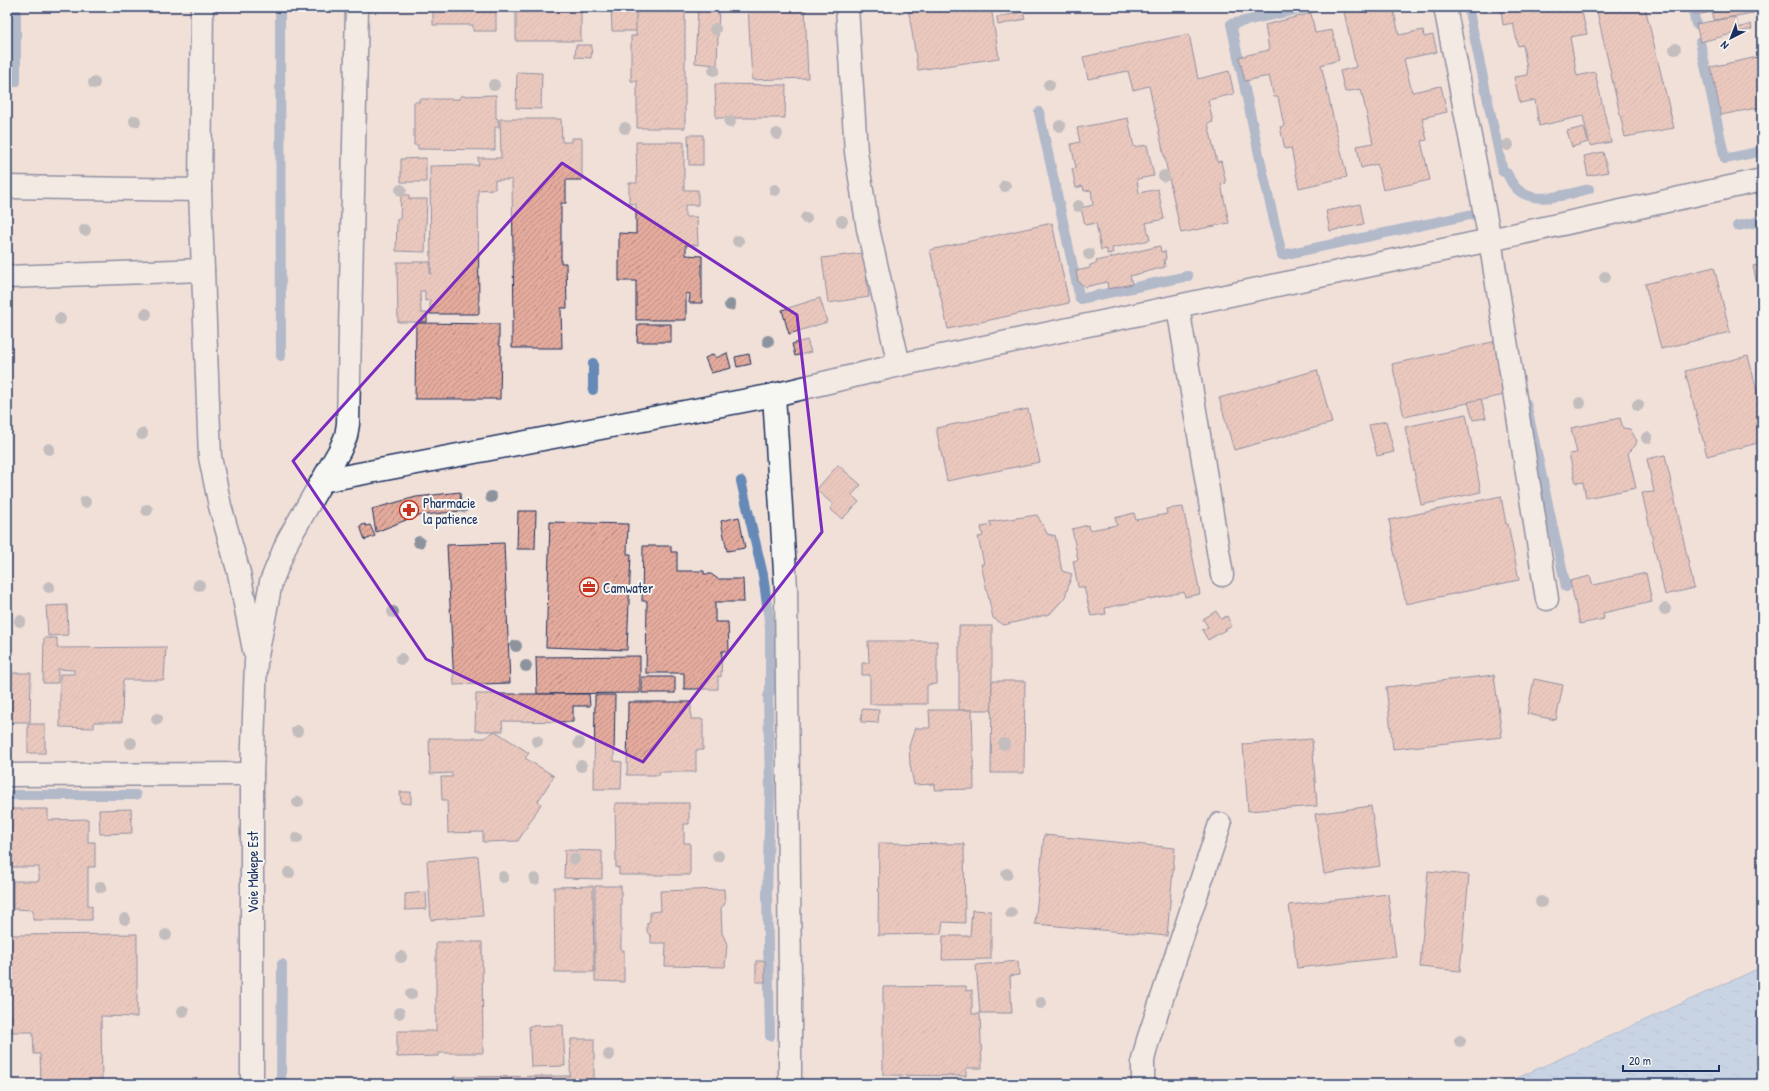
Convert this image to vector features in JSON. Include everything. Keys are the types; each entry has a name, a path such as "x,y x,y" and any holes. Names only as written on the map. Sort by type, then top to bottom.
{"street":[{"path":"202,7 200,190 210,457 220,506 239,573 256,661"},
{"path":"256,661 271,582 288,540 340,450 346,436 348,424 357,7"},
{"path":"847,7 856,152 868,229 900,365"},
{"path":"1445,7 1490,240 1547,599"},
{"path":"322,481 774,395 900,365 1178,307 1762,180"},
{"path":"7,187 200,190"},
{"path":"7,277 203,270"},
{"path":"1178,307 1222,575"},
{"path":"774,395 786,588 790,1084"},
{"name":"Voie Makepe Est","path":"252,1084 252,774 256,661"},
{"path":"7,776 252,774"},
{"path":"1143,1084 1143,1060 1148,1040 1220,824"}],"highlighted area":[{"path":"562,163 797,315 822,532 643,762 426,659 293,461"}],"water":[{"path":"1762,967 1762,1084 1504,1084"}],"building":[{"path":"433,7 496,7 496,31 473,31 473,25 433,25"},
{"path":"516,7 581,7 581,41 516,41"},
{"path":"611,7 636,7 637,31 612,31"},
{"path":"636,7 685,7 685,128 637,128 637,81 631,81 631,36 636,36"},
{"path":"698,7 719,7 717,65 695,63"},
{"path":"748,7 805,7 808,78 752,80"},
{"path":"908,7 991,7 999,58 918,70"},
{"path":"1343,7 1393,7 1399,35 1423,30 1424,37 1433,35 1437,52 1404,59 1412,92 1441,86 1447,112 1422,118 1427,140 1421,141 1430,180 1383,190 1377,164 1361,168 1357,146 1373,143 1361,89 1345,92 1340,71 1356,67"},
{"path":"1509,7 1564,7 1565,11 1581,8 1587,34 1570,37 1577,76 1595,72 1611,142 1590,146 1583,116 1539,126 1535,100 1520,103 1514,77 1528,75 1523,45 1518,46 1513,23 1503,25 1501,11 1509,9"},
{"path":"1596,7 1645,7 1674,128 1625,137"},
{"path":"1694,7 1752,7 1753,13 1714,20 1712,12 1695,15"},
{"path":"1023,12 1025,19 998,25 997,17"},
{"path":"1311,13 1315,33 1332,30 1339,60 1321,65 1347,177 1299,188 1291,148 1285,149 1280,127 1284,126 1278,97 1274,97 1269,76 1245,81 1239,57 1269,50 1265,25"},
{"path":"1735,17 1738,28 1751,24 1752,29 1700,42 1696,24"},
{"path":"1189,34 1198,79 1229,71 1234,94 1208,100 1213,122 1208,123 1217,162 1221,161 1226,183 1221,184 1229,223 1181,233 1149,86 1133,90 1128,71 1088,79 1083,57"},
{"path":"576,45 592,45 591,58 575,57"},
{"path":"1762,56 1762,107 1721,115 1711,67"},
{"path":"517,72 542,73 541,109 516,108"},
{"path":"715,84 786,85 785,118 716,118"},
{"path":"496,95 496,118 498,119 499,127 495,127 495,150 418,149 418,145 414,145 414,102 419,102 419,99 460,99 460,96"},
{"path":"1128,118 1134,147 1147,145 1154,176 1137,179 1139,193 1158,189 1164,219 1146,223 1150,240 1112,248 1113,253 1107,254 1107,249 1101,250 1096,223 1085,225 1081,208 1093,205 1091,190 1084,191 1083,186 1076,188 1072,169 1076,168 1071,144 1080,142 1077,128"},
{"path":"500,119 561,119 562,142 571,142 571,138 582,138 582,180 566,180 566,203 561,203 561,263 566,263 567,308 561,308 562,348 512,348 512,321 514,320 512,180 495,180 495,189 478,190 479,314 430,314 430,300 425,301 425,291 420,291 421,313 427,313 427,322 398,322 397,262 430,262 431,274 430,166 479,165 478,158 501,158"},
{"path":"1584,127 1588,142 1572,147 1567,131"},
{"path":"688,135 703,135 703,165 689,165"},
{"path":"636,142 684,142 684,190 698,190 698,205 685,205 685,217 697,217 698,245 686,245 686,255 702,256 702,303 689,303 690,294 686,293 686,320 636,320 636,281 619,281 619,233 636,234 636,204 629,204 629,183 637,183"},
{"path":"1603,152 1608,172 1588,176 1584,156"},
{"path":"426,158 426,182 401,182 401,159"},
{"path":"401,195 409,195 409,199 427,199 425,252 396,251 397,219 400,219"},
{"path":"1360,204 1364,224 1330,231 1326,211"},
{"path":"1052,223 1069,303 948,329 930,250"},
{"path":"1160,246 1161,252 1165,251 1165,267 1130,276 1132,284 1108,289 1107,282 1085,287 1078,281 1076,271 1090,268 1090,265 1097,263 1096,261"},
{"path":"863,253 869,297 828,303 822,258"},
{"path":"1762,264 1762,307 1753,266"},
{"path":"1714,267 1730,332 1661,349 1645,284"},
{"path":"820,298 827,322 789,334 782,310"},
{"path":"416,323 499,324 499,345 501,346 500,399 415,399"},
{"path":"638,324 671,324 671,342 637,342"},
{"path":"807,340 811,352 795,356 792,344"},
{"path":"1497,341 1509,394 1404,417 1392,364"},
{"path":"727,353 731,368 711,373 705,358 714,354 716,358"},
{"path":"749,354 751,364 737,367 735,357"},
{"path":"1748,356 1762,410 1762,442 1707,456 1685,371"},
{"path":"1317,370 1332,423 1234,450 1219,398"},
{"path":"1481,399 1486,418 1473,420 1468,402"},
{"path":"1028,409 1040,462 947,481 936,428"},
{"path":"1466,414 1481,492 1421,505 1405,427"},
{"path":"1620,418 1623,428 1630,429 1637,441 1635,446 1628,453 1636,488 1586,498 1583,482 1576,483 1569,454 1577,453 1571,428"},
{"path":"1386,421 1394,452 1377,456 1369,425"},
{"path":"1665,455 1694,588 1665,595 1642,493 1654,492 1647,459"},
{"path":"838,465 861,485 852,495 859,502 842,519 830,509 833,504 816,490"},
{"path":"460,492 461,511 416,516 376,532 372,509 416,497"},
{"path":"1501,496 1519,580 1406,604 1393,547 1389,520"},
{"path":"1183,507 1200,594 1185,597 1184,592 1105,608 1106,614 1091,616 1084,587 1078,587 1073,561 1078,560 1072,529 1088,525 1089,530 1117,525 1115,518 1134,513 1136,520 1167,514 1166,509"},
{"path":"518,511 536,511 535,549 517,549"},
{"path":"1037,515 1048,535 1055,535 1062,571 1072,574 1065,597 1050,614 1004,625 993,618 981,564 984,564 978,537 983,536 981,527 992,525 989,522"},
{"path":"739,517 745,548 727,551 721,521"},
{"name":"Camwater","path":"550,522 628,524 627,554 631,554 627,650 546,647"},
{"path":"365,524 366,526 370,525 375,536 365,540 360,526"},
{"path":"504,543 510,683 454,685 447,545"},
{"path":"643,546 671,546 671,552 677,552 677,571 704,571 704,574 711,574 718,579 743,579 744,602 715,602 715,622 728,622 729,651 722,651 721,677 718,676 718,689 684,689 684,673 646,673 647,601 642,601"},
{"path":"1646,573 1652,602 1603,613 1604,619 1580,624 1570,581 1590,576 1593,585"},
{"path":"67,605 68,635 48,636 46,606"},
{"path":"1216,611 1221,619 1227,616 1232,626 1208,640 1202,630 1208,627 1203,619"},
{"path":"959,626 992,626 992,710 959,710"},
{"path":"44,638 57,638 57,648 166,647 164,680 123,680 122,722 94,722 94,728 60,727 60,674 74,674 74,670 58,669 58,683 43,683"},
{"path":"868,641 937,641 937,684 927,685 927,704 870,704 870,675 862,675 862,663 869,663"},
{"path":"640,656 640,693 537,694 536,657"},
{"path":"7,673 31,673 30,722 7,722"},
{"path":"1494,675 1502,737 1393,749 1386,687"},
{"path":"642,677 675,677 675,693 642,693"},
{"path":"1534,679 1563,685 1556,720 1527,714"},
{"path":"992,681 1025,681 1024,773 991,773"},
{"path":"476,694 589,694 590,706 573,706 573,722 502,721 503,731 475,731"},
{"path":"595,695 615,695 614,761 622,762 621,789 594,789"},
{"path":"628,702 691,702 691,719 703,719 703,750 696,750 696,772 659,772 659,775 627,775"},
{"path":"862,709 879,710 878,723 861,722"},
{"path":"929,710 972,710 974,789 935,790 935,784 914,785 910,764 909,746 915,728 930,728"},
{"path":"28,724 45,724 45,753 28,753"},
{"path":"495,731 529,753 525,758 554,776 538,801 541,804 518,841 483,842 483,832 448,833 447,800 442,800 441,777 452,777 452,773 430,774 429,738 484,738"},
{"path":"1312,739 1317,806 1248,811 1243,744"},
{"path":"400,792 411,792 411,804 401,803"},
{"path":"615,803 689,803 689,824 684,824 684,843 690,843 690,875 619,875 619,867 616,868"},
{"path":"1371,806 1380,866 1324,874 1315,814"},
{"path":"11,809 48,809 48,820 88,819 88,842 95,842 95,867 88,867 88,906 92,906 92,920 33,920 33,910 13,909 13,881 39,881 39,867 10,867"},
{"path":"131,809 132,833 100,834 99,810"},
{"path":"1044,835 1175,848 1167,936 1035,924"},
{"path":"879,843 964,844 965,923 943,922 941,934 878,935"},
{"path":"565,850 602,851 602,879 564,878"},
{"path":"478,856 483,916 431,920 427,861"},
{"path":"1428,871 1469,875 1460,971 1420,967"},
{"path":"593,886 594,972 555,972 554,887"},
{"path":"595,886 621,886 621,950 624,950 624,982 595,981"},
{"path":"724,889 725,904 721,908 722,933 727,944 725,967 665,966 666,943 651,943 651,936 647,932 647,923 650,921 650,912 661,911 660,891"},
{"path":"426,892 427,909 405,910 405,894"},
{"path":"1388,894 1396,957 1297,968 1289,905"},
{"path":"972,910 991,911 991,959 942,960 943,936 970,936"},
{"path":"137,934 137,1017 101,1016 102,1083 41,1084 40,1054 34,1054 33,1032 12,1032 12,1016 7,1016 7,935"},
{"path":"436,942 482,942 483,1053 439,1053 439,1056 397,1057 397,1031 436,1031"},
{"path":"756,961 765,961 765,982 756,982"},
{"path":"1018,961 1019,975 1010,976 1012,1013 980,1013 976,965"},
{"path":"966,986 966,991 972,990 972,1014 980,1014 982,1068 966,1068 966,1076 883,1075 883,987"},
{"path":"563,1025 565,1066 531,1067 529,1026"},
{"path":"571,1039 594,1039 594,1084 453,1084 453,1077 570,1076"}],"waterway":[{"path":"7,82 16,82 16,7"},
{"path":"280,7 281,356"},
{"path":"1468,7 1503,172 1507,173 1513,185 1522,193 1531,197 1554,197 1589,189"},
{"path":"1692,7 1696,24"},
{"path":"1304,8 1231,24 1282,255 1474,214"},
{"path":"1700,42 1725,159 1762,151"},
{"path":"1039,112 1080,299 1188,276"},
{"path":"1737,226 1762,221"},
{"path":"593,363 593,390"},
{"path":"1526,403 1566,587"},
{"path":"741,481 763,575 770,627 770,692 768,696 770,790 767,896 770,1036"},
{"path":"13,795 136,795"},
{"path":"281,1084 282,964"}],"place":[{"name":"Pharmacie la patience","path":"409,510"},
{"name":"Camwater","path":"589,587"}]}
